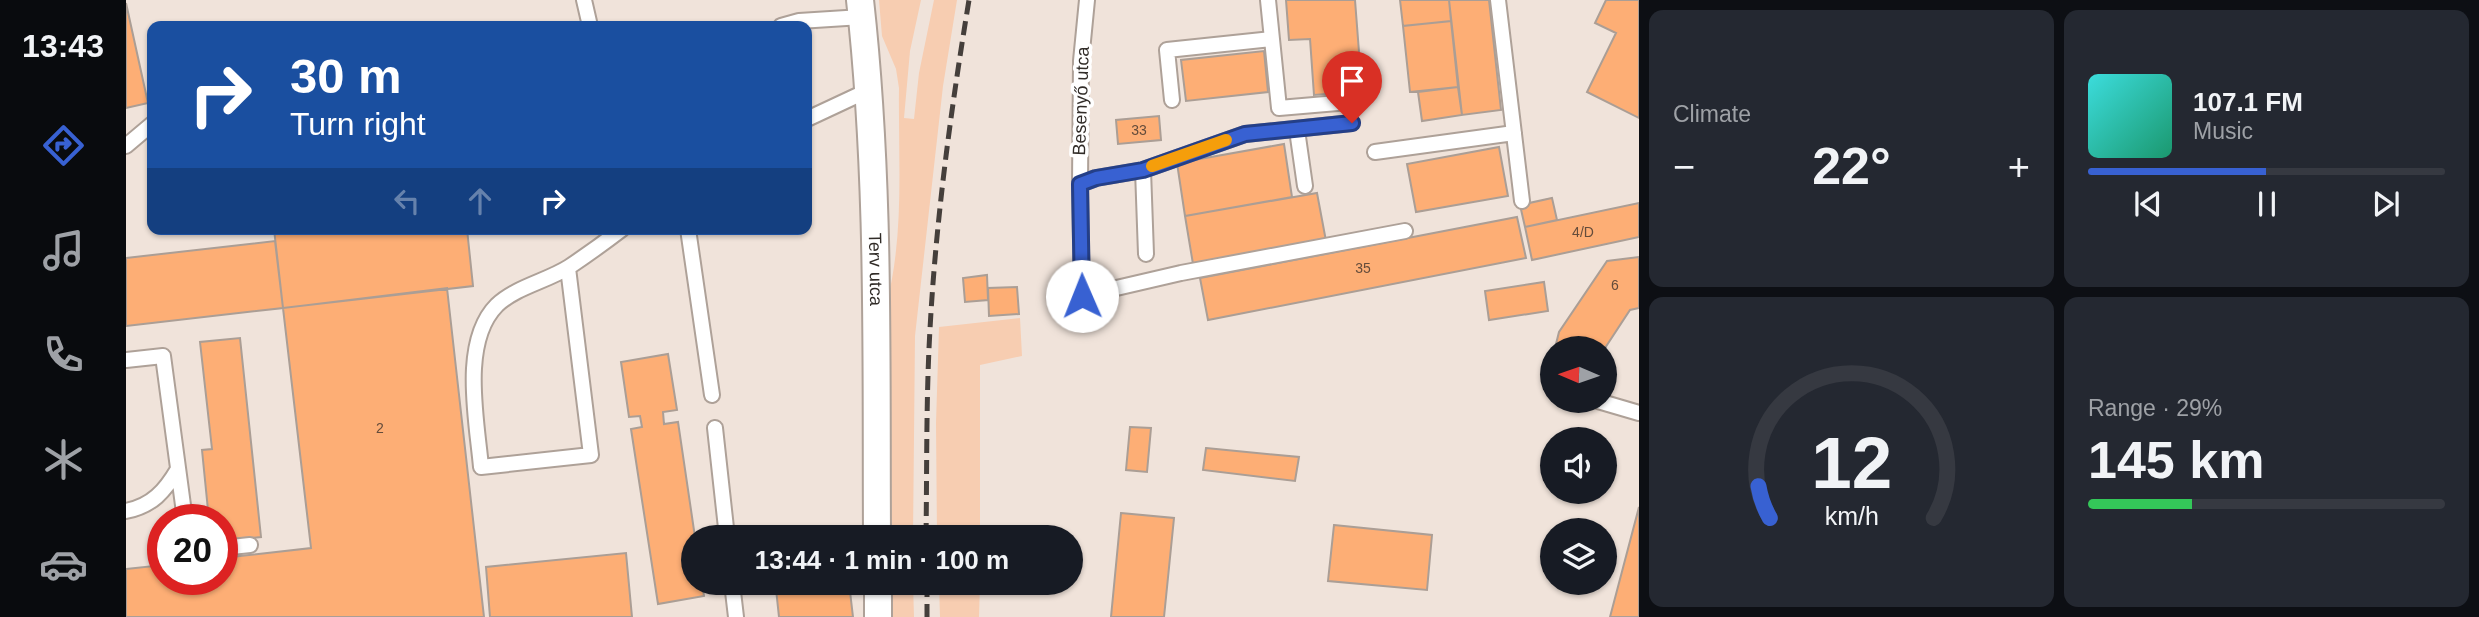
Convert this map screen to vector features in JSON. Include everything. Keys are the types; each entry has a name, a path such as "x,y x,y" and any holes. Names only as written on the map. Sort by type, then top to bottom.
{"street":[{"name":"Terv utca","path":"861,8 869,90 876,225 877,525"},
{"path":"877,595 878,617"}],"lane":[{"path":"584,0 589,21"},
{"name":"Besenyő utca","path":"1087,0 1081,61 1082,296 1181,272 1405,231"},
{"path":"1268,0 1279,108 1361,101"},
{"path":"1498,0 1522,201"},
{"path":"799,21 861,8"},
{"path":"1172,100 1167,50 1272,39"},
{"path":"812,117 869,90"},
{"path":"1080,184 1096,178 1143,170 1245,134 1352,123"},
{"path":"126,146 147,128"},
{"path":"1297,130 1305,186"},
{"path":"1375,152 1514,133"},
{"path":"1143,170 1146,254"},
{"path":"568,268 591,454 481,467 474,382 476,353 483,329 498,305 568,268 614,235"},
{"path":"689,235 712,395"},
{"path":"126,360 163,356 183,504"},
{"path":"1617,407 1639,413"},
{"path":"715,428 726,525"},
{"path":"126,511 159,497 178,469"},
{"path":"238,546 250,545"},
{"path":"733,595 736,617"}],"shaded area":[{"path":"879,0 921,0 910,51 904,118 914,119 919,73 934,0 957,0 943,86 915,336 913,525 891,525 889,309 886,306 898,225 899,88 896,69 882,36"},
{"path":"1020,318 1022,356 980,365 980,525 937,525 939,327"},
{"path":"892,595 913,595 914,617 892,617"},
{"path":"939,595 980,595 979,617 940,617"}],"building":[{"path":"1286,0 1355,0 1362,91 1314,95 1310,39 1289,40"},
{"path":"1400,0 1449,0 1451,21 1403,26"},
{"path":"1449,0 1489,0 1501,110 1462,115"},
{"path":"1606,0 1639,0 1639,118 1587,92 1616,33 1595,23"},
{"path":"126,3 147,103 126,108"},
{"path":"1451,21 1458,87 1410,92 1403,26"},
{"path":"1264,51 1268,92 1186,101 1181,60"},
{"path":"1458,87 1462,115 1422,121 1418,92"},
{"path":"1159,116 1161,140 1118,144 1116,120"},
{"path":"1284,144 1292,197 1185,216 1177,163"},
{"path":"1499,147 1508,196 1416,212 1407,164"},
{"path":"1317,193 1326,241 1193,264 1185,216"},
{"path":"1552,198 1557,220 1525,227 1520,205"},
{"path":"1639,203 1639,237 1532,260 1525,227"},
{"path":"1517,217 1526,258 1208,320 1200,278"},
{"path":"275,235 468,235 473,286 283,308"},
{"path":"275,241 283,308 126,326 126,258"},
{"path":"1639,257 1639,308 1630,310 1613,336 1558,336 1559,332 1607,261"},
{"path":"987,275 988,300 965,302 963,278"},
{"path":"1544,282 1548,311 1489,320 1485,291"},
{"path":"1017,287 1019,314 989,316 988,288"},
{"path":"447,288 484,617 126,617 126,569 147,567 147,595 238,595 238,556 311,548 283,308"},
{"path":"240,338 261,537 238,539 238,504 207,504 202,450 212,449 200,342"},
{"path":"668,354 677,410 663,412 664,424 678,422 693,525 681,525 681,595 704,596 658,604 631,429 642,427 640,416 629,417 621,362"},
{"path":"1130,427 1151,428 1147,472 1126,470"},
{"path":"1206,448 1299,457 1295,481 1203,470"},
{"path":"1639,507 1639,617 1610,617"},
{"path":"1121,513 1174,518 1164,617 1111,617"},
{"path":"1334,525 1432,535 1427,590 1328,581"},
{"path":"626,553 632,617 490,617 486,567"},
{"path":"777,595 850,595 853,617 779,617"}],"railway":[{"path":"926,525 928,381 936,247 969,0"},
{"path":"927,595 927,617"}],"slow traffic":[{"path":"1152,166 1226,140"}],"route":[{"path":"1082,296 1080,184 1096,178 1143,170 1245,134 1352,123"}]}
